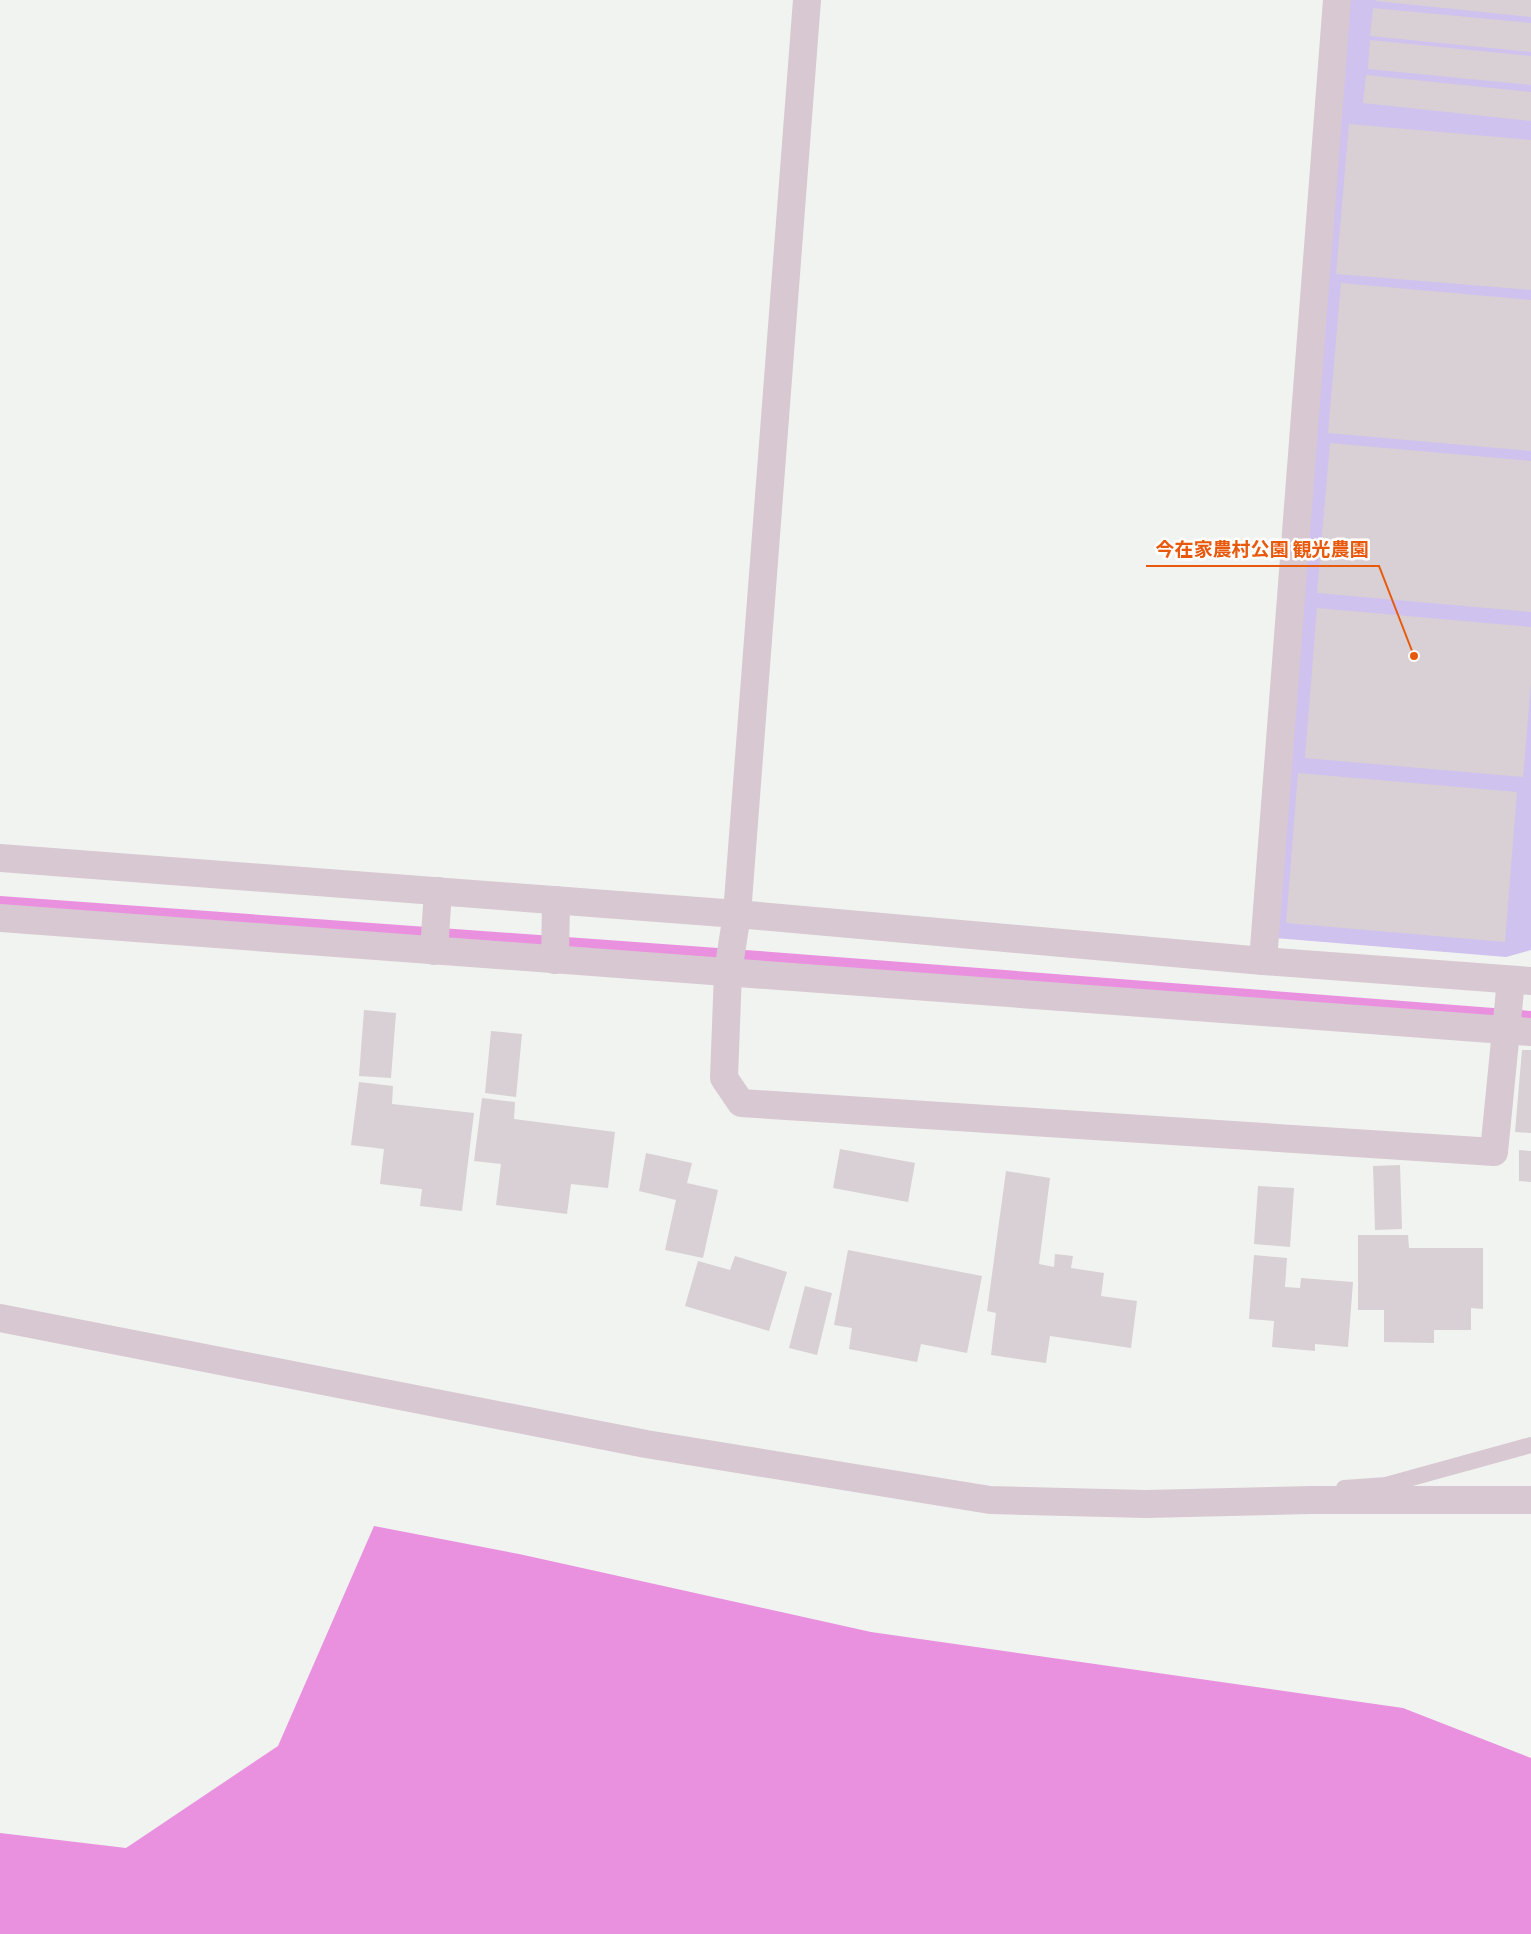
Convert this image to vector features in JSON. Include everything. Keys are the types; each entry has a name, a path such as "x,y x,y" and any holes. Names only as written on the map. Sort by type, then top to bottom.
{"street":[{"path":"0,858 738,914 1263,961 1517,986 1515,1029 1494,1152 741,1103 724,1078 728,972 738,914 807,0"},
{"path":"1263,961 1337,0"},
{"path":"434,951 438,891"},
{"path":"555,960 556,900"},
{"path":"0,918 1515,1029"},
{"path":"0,1318 646,1444 990,1500 1146,1504 1311,1500 1531,1500"}],"lane":[{"path":"1311,1500 1323,1490 1386,1485 1531,1445"}],"shaded area":[{"path":"1348,0 1531,0 1531,950 1506,957 1275,938"},
{"path":"374,1526 519,1554 871,1632 1403,1708 1531,1758 1531,1934 0,1934 0,1833 126,1848 278,1746"}],"building":[{"path":"1531,0 1531,17 1376,1"},
{"path":"1373,8 1531,23 1531,52 1370,36"},
{"path":"1370,40 1531,56 1531,85 1368,69"},
{"path":"1366,75 1531,92 1531,121 1363,103"},
{"path":"1349,124 1531,140 1531,290 1336,274"},
{"path":"1341,283 1531,300 1531,451 1328,433"},
{"path":"1330,443 1531,461 1531,612 1317,593"},
{"path":"1317,608 1531,627 1531,683 1523,777 1305,758"},
{"path":"1298,773 1517,792 1505,942 1286,923"},
{"path":"364,1010 396,1013 391,1078 359,1076"},
{"path":"491,1031 522,1034 516,1097 485,1093"},
{"path":"1522,1050 1531,1050 1531,1133 1515,1132"},
{"path":"359,1082 393,1086 392,1104 474,1113 462,1211 420,1206 422,1189 380,1184 384,1149 351,1145"},
{"path":"482,1098 515,1102 514,1119 615,1132 608,1188 571,1184 567,1214 496,1205 501,1164 474,1161"},
{"path":"840,1149 915,1163 908,1202 833,1188"},
{"path":"1519,1150 1531,1151 1531,1182 1519,1181"},
{"path":"646,1153 692,1163 687,1183 718,1190 703,1258 665,1250 676,1200 639,1191"},
{"path":"1400,1165 1402,1229 1375,1230 1373,1166"},
{"path":"1006,1171 1050,1178 1039,1264 1054,1267 1055,1254 1073,1256 1071,1268 1104,1273 1101,1296 1137,1301 1131,1348 1050,1336 1046,1363 991,1355 996,1313 987,1311"},
{"path":"1258,1186 1294,1188 1290,1247 1254,1244"},
{"path":"1358,1235 1408,1235 1409,1248 1483,1248 1483,1309 1471,1308 1471,1330 1434,1330 1434,1343 1384,1342 1384,1310 1358,1310"},
{"path":"848,1250 982,1276 967,1353 921,1344 917,1362 849,1349 852,1328 834,1325"},
{"path":"1254,1255 1287,1258 1285,1287 1300,1288 1301,1278 1353,1282 1348,1347 1315,1344 1315,1351 1272,1347 1274,1321 1249,1319"},
{"path":"735,1256 787,1272 769,1331 685,1306 698,1261 730,1270"},
{"path":"805,1286 832,1293 817,1355 789,1348"}],"waterway":[{"path":"0,901 759,956 1531,1016"}],"place":[{"name":"今在家農村公園 観光農園","path":"1414,656"}]}
